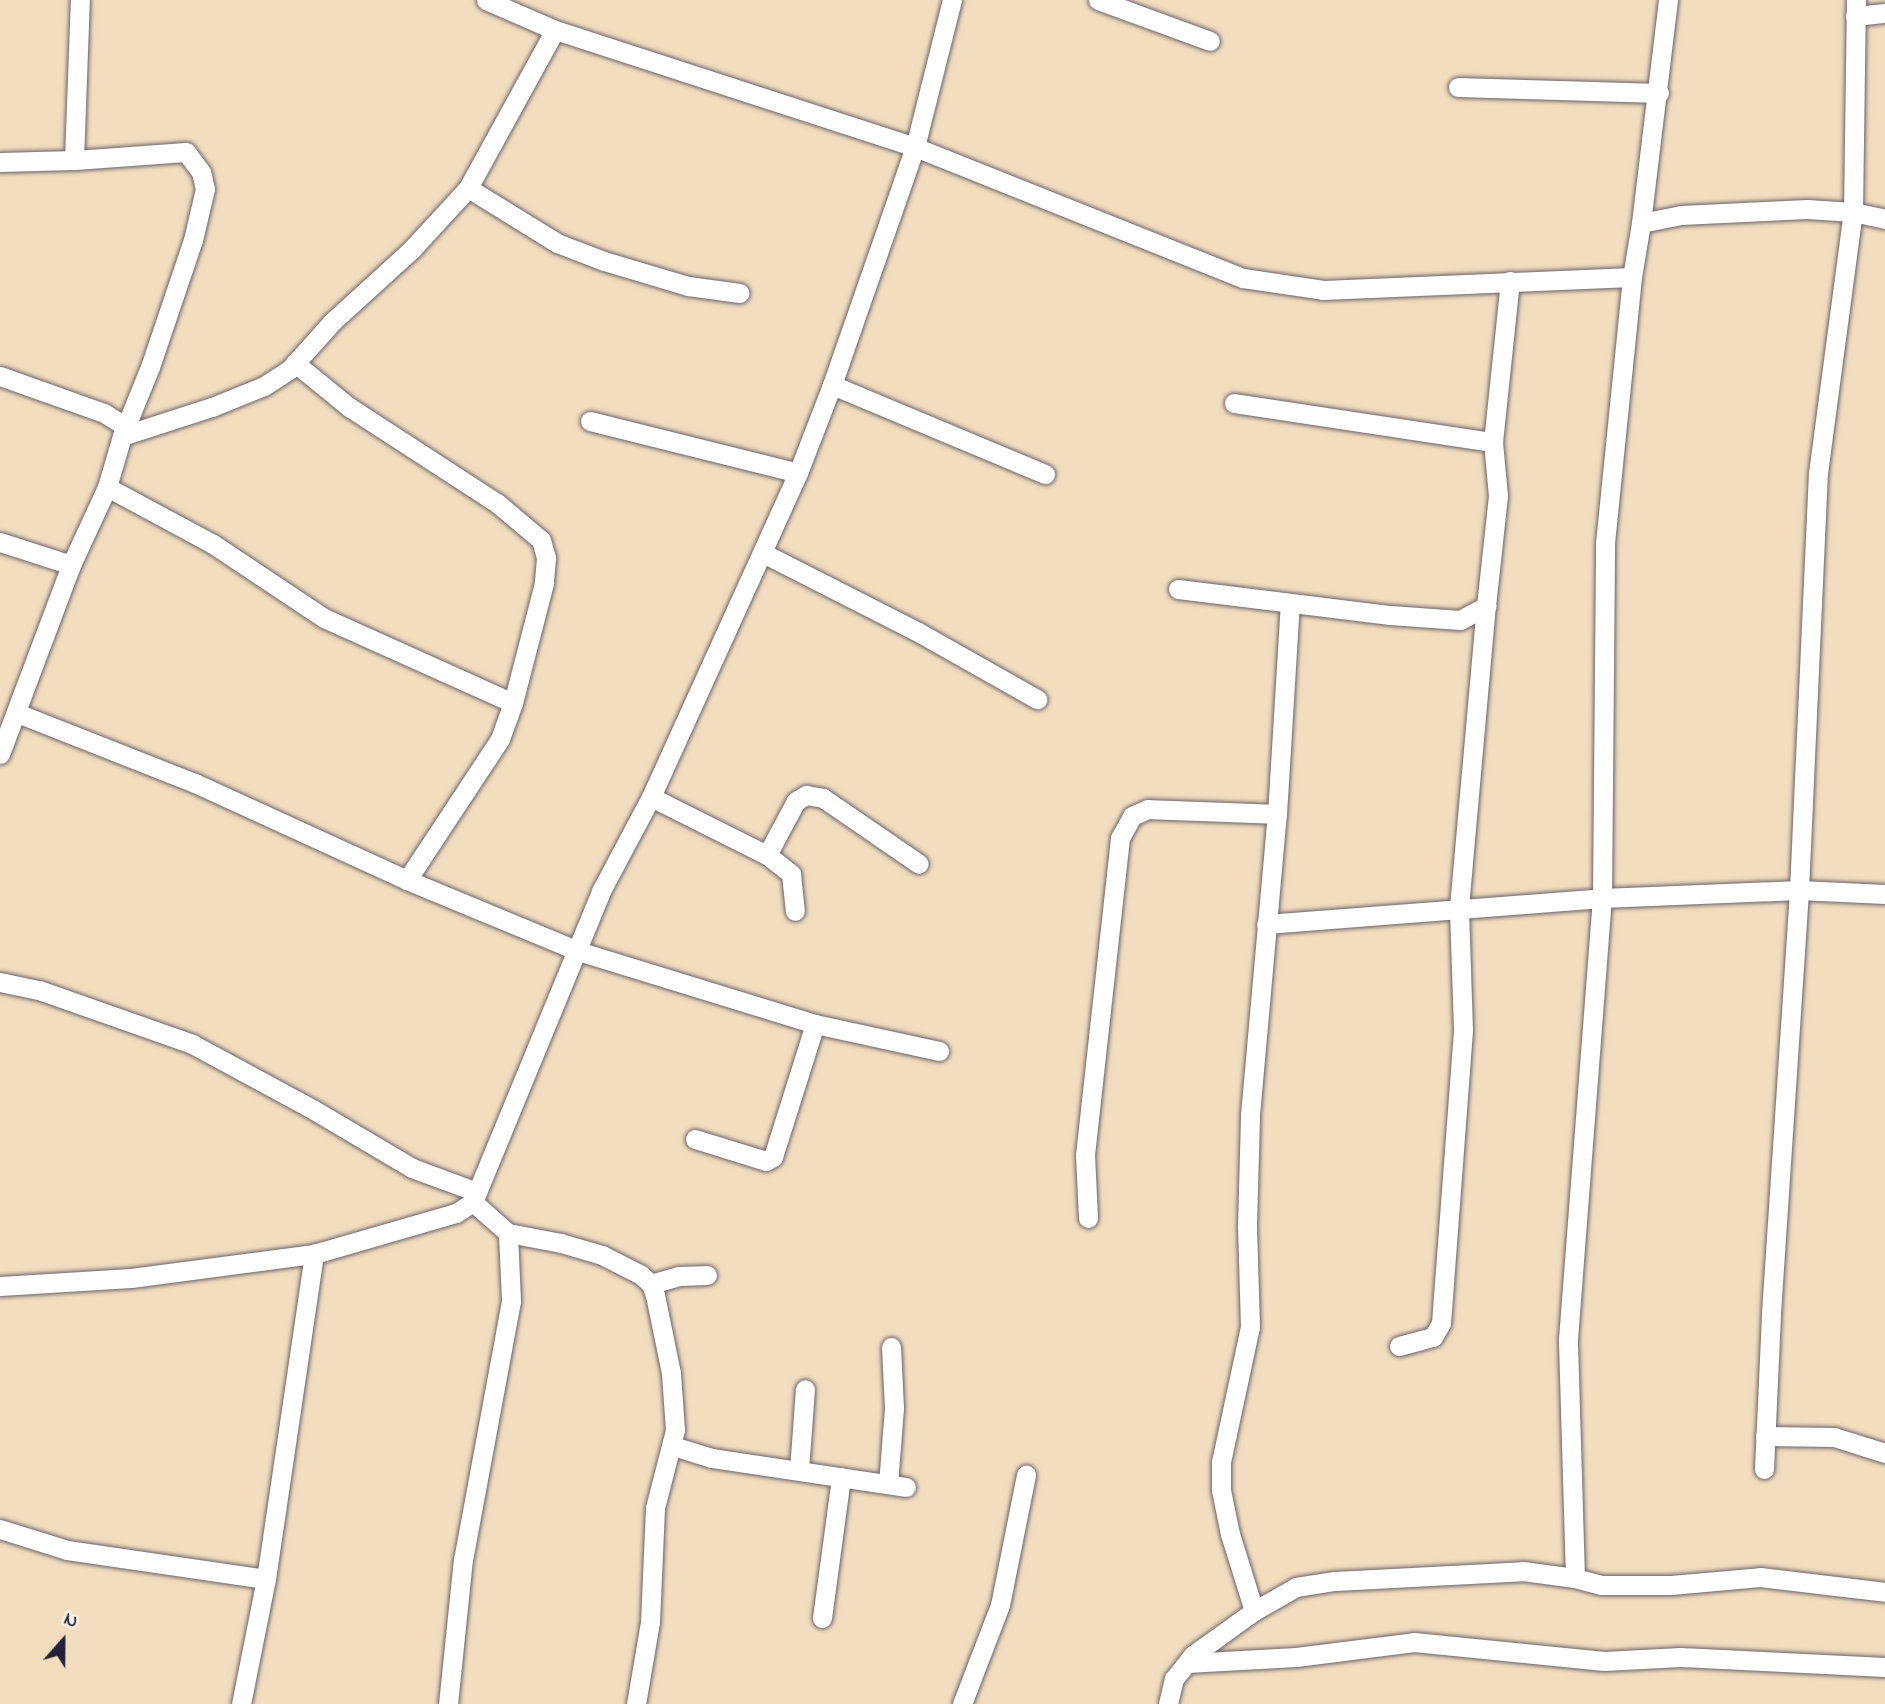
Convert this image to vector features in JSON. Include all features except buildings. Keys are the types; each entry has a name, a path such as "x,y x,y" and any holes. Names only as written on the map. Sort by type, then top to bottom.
{"street":[{"path":"74,160 80,0"},
{"path":"486,0 555,30 915,147 1243,278 1323,290 1632,277"},
{"path":"0,1286 131,1278 314,1254 456,1213 475,1197 601,891 651,797 798,473 832,385 915,147 952,0"},
{"path":"1098,0 1210,41"},
{"path":"1575,1578 1568,1339 1602,898 1605,543 1632,277 1659,93 1668,0"},
{"path":"1764,1469 1799,890 1818,473 1853,212 1856,8 1885,13"},
{"path":"124,432 212,407 264,386 295,363 333,321 412,249 468,188 555,30"},
{"path":"1458,87 1659,93"},
{"path":"0,162 186,152 201,172 205,189 194,240 124,432 107,487 71,565 0,754"},
{"path":"468,188 558,243 604,261 688,286 740,293"},
{"path":"1640,223 1681,215 1730,212 1853,212 1885,219"},
{"path":"1399,1346 1433,1337 1441,1323 1463,1030 1459,907 1498,496 1493,442 1510,281"},
{"path":"295,363 349,407 497,503 541,540 546,558 544,583 513,703 500,739 407,880"},
{"path":"0,376 104,414 124,432"},
{"path":"832,385 1045,474"},
{"path":"1234,403 1493,442"},
{"path":"590,421 798,473"},
{"path":"107,487 213,544 324,618 513,703"},
{"path":"0,541 71,565"},
{"path":"762,553 918,632 1037,698"},
{"path":"1178,589 1460,620 1486,606"},
{"path":"1254,1611 1230,1534 1221,1490 1221,1462 1250,1327 1247,1225 1250,1115 1277,814 1290,603"},
{"path":"17,713 195,783 407,880 578,951 815,1024 939,1051"},
{"path":"766,855 796,801 806,795 823,798 919,864"},
{"path":"651,797 766,855 791,874 795,911"},
{"path":"1088,1218 1085,1155 1121,838 1132,816 1149,809 1277,814"},
{"path":"1266,923 1602,898 1799,890 1885,894"},
{"path":"0,982 52,994 192,1044 314,1110 412,1168 475,1197 508,1233 561,1243 602,1255 651,1284 663,1325 671,1373 673,1446 661,1474 655,1508 650,1622 636,1704"},
{"path":"695,1139 766,1161 773,1157 815,1024"},
{"path":"448,1704 463,1560 511,1300 508,1233"},
{"path":"240,1704 266,1579 314,1254"},
{"path":"651,1284 679,1276 707,1275"},
{"path":"673,1446 712,1458 897,1485 891,1347"},
{"path":"799,1470 805,1389"},
{"path":"1765,1436 1834,1437 1885,1453"},
{"path":"962,1704 1000,1605 1026,1475"},
{"path":"822,1618 842,1477"},
{"path":"0,1529 67,1549 266,1579"},
{"path":"1168,1704 1174,1679 1187,1663 1254,1611 1296,1587 1335,1581 1523,1571 1575,1578 1601,1585 1661,1586 1760,1577 1885,1592"},
{"path":"1187,1663 1296,1657 1414,1642 1604,1661 1679,1657 1885,1667"}]}
